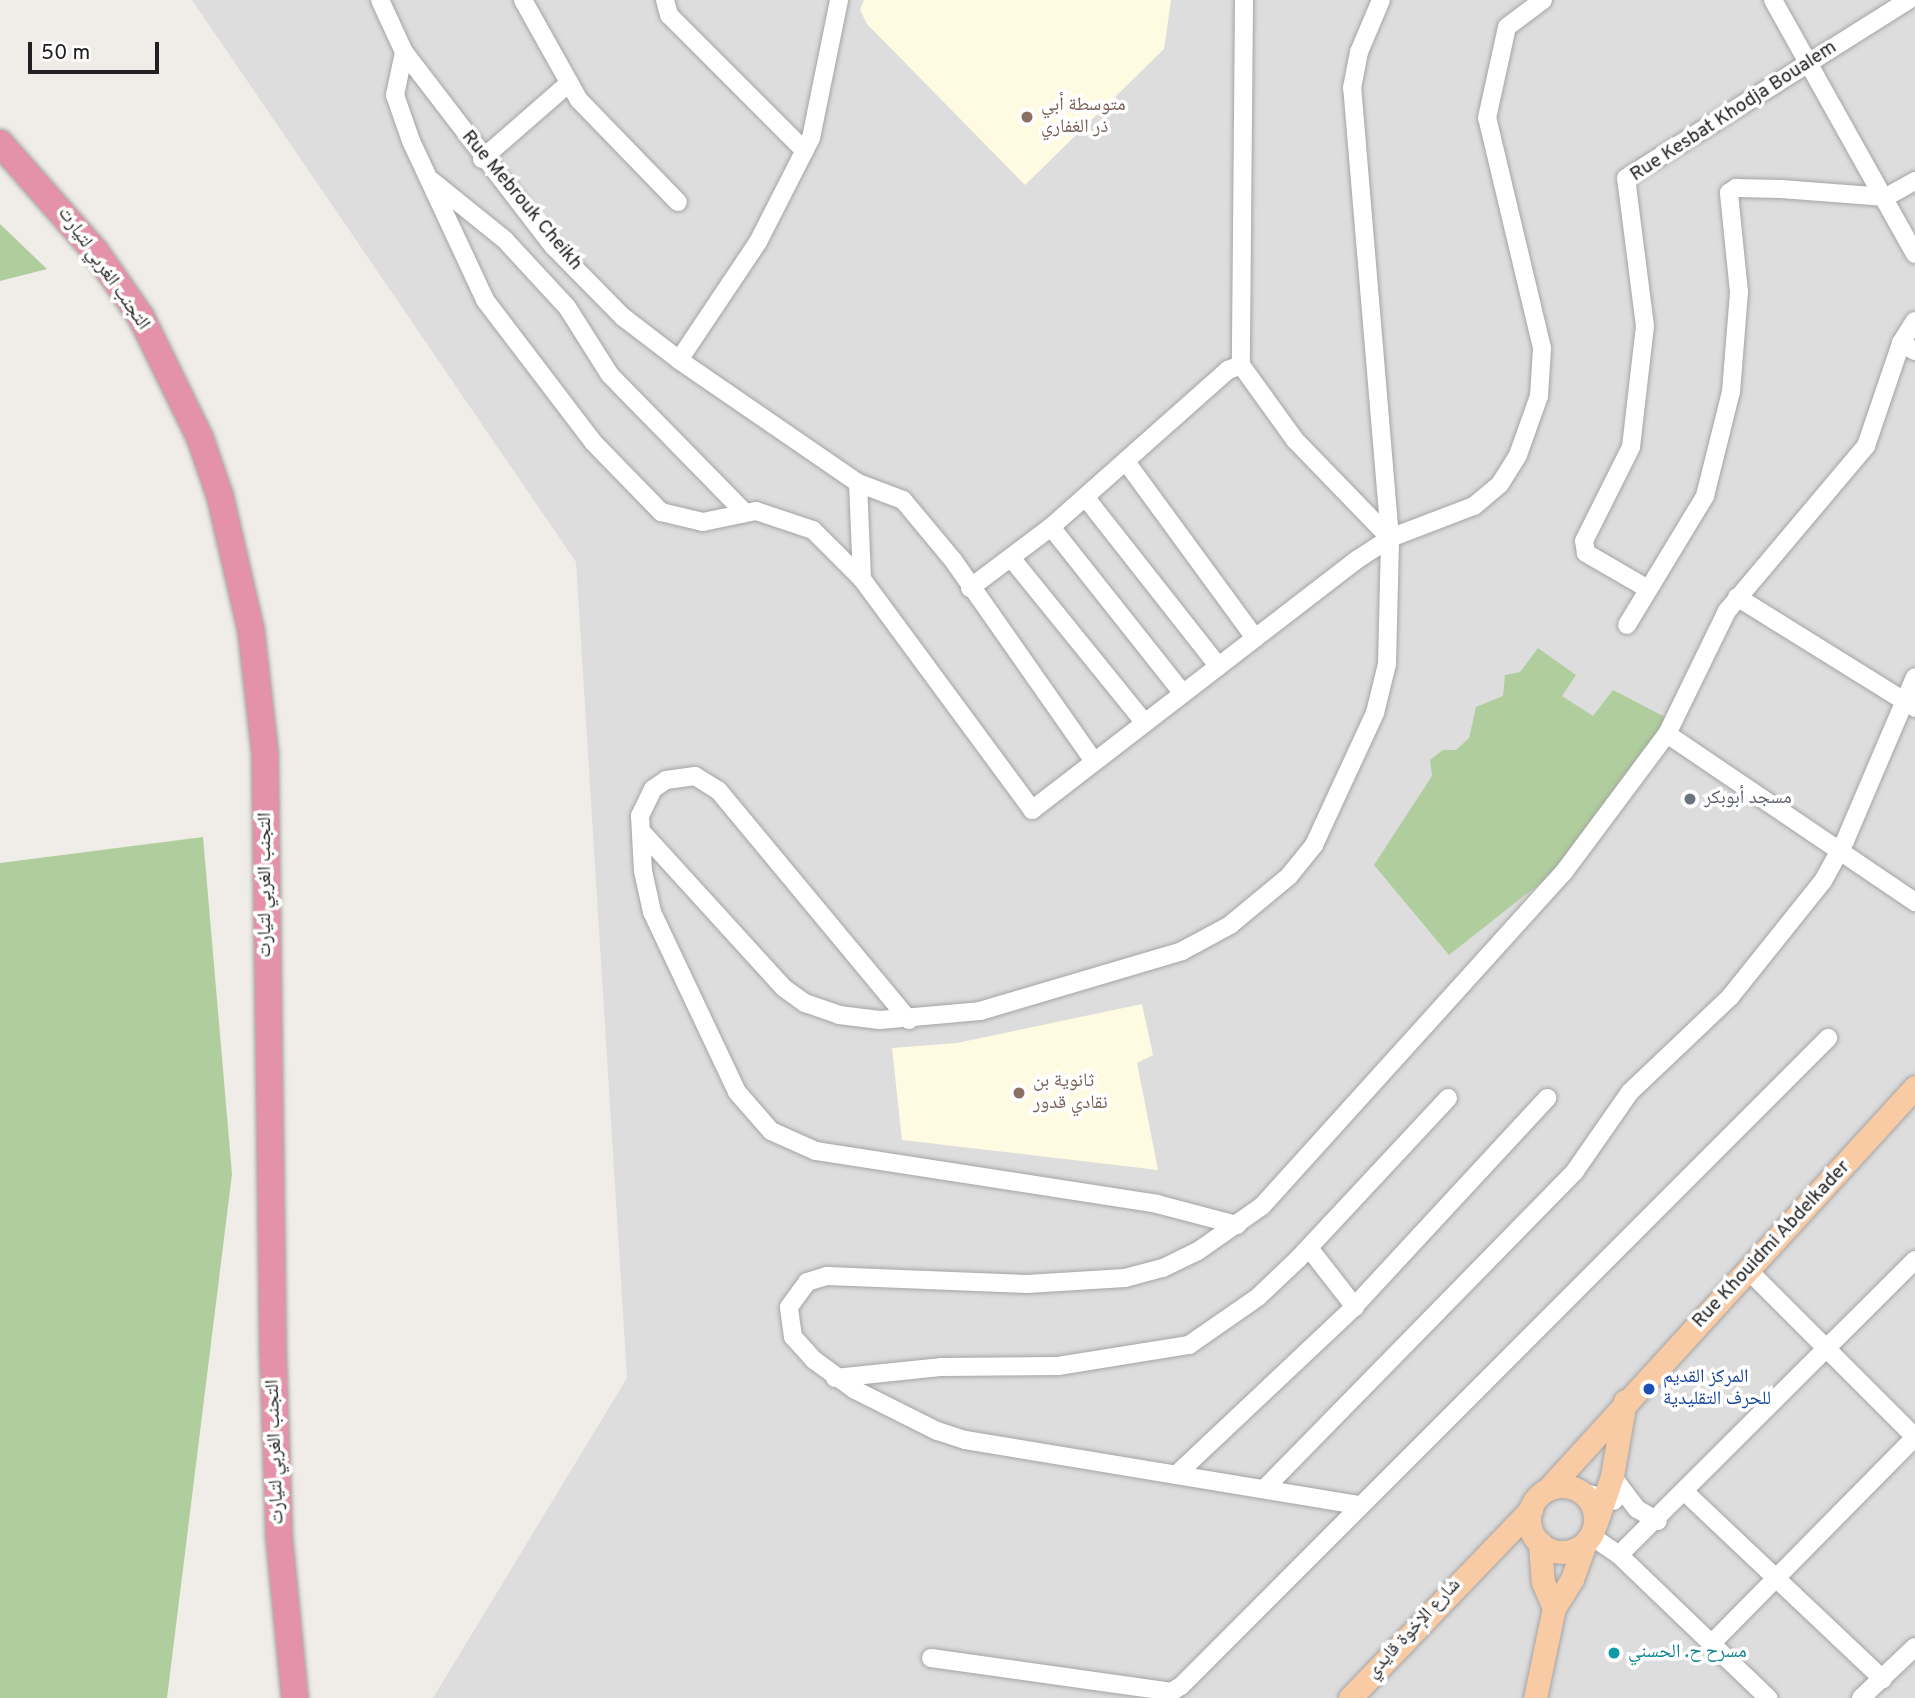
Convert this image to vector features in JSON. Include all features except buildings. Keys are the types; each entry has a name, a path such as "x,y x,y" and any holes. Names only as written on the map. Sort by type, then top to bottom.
{"highway":[{"name":"التجنب الغربي لتيارت","path":"0,143 95,251 147,329 204,450 220,496 251,630 265,752 273,1352 279,1536 295,1698"}],"main road":[{"name":"Rue Khouidmi Abdelkader","path":"1548,1489 1625,1401 1750,1272 1912,1096"},
{"path":"1535,1698 1554,1608 1572,1579 1608,1487 1625,1401"},
{"path":"1554,1608 1543,1582 1531,1508 1548,1489 1565,1486 1581,1492 1593,1506 1590,1535"},
{"name":"شارع الإخوة قايدي","path":"1350,1698 1477,1560 1531,1508"},
{"path":"1537,1539 1558,1552 1590,1535"},
{"name":"شارع الإخوة قايدي","path":"1477,1560 1537,1539"}],"street":[{"name":"Rue Mebrouk Cheikh","path":"380,0 404,52 482,159 553,246 623,317 679,360 858,483 903,500 970,588 1093,760"},
{"path":"523,0 579,100 678,202"},
{"path":"665,0 669,15 805,151"},
{"path":"679,360 758,242 805,151 839,0"},
{"path":"1244,0 1241,365 1295,440 1390,538"},
{"path":"641,831 784,988 805,1003 839,1015 909,1020 980,1011 1182,951 1230,925 1289,876 1314,845 1375,713 1387,664 1390,538 1352,88 1359,52 1381,0"},
{"path":"404,52 395,95 428,178 485,300 593,442 662,512 703,522 756,511 813,530 862,579 1032,810 1182,692 1390,538 1474,506 1500,484 1518,455 1539,397 1542,348 1486,118 1507,27 1543,0"},
{"path":"1773,0 1811,62 1915,254"},
{"name":"Rue Kesbat Khodja Boualem","path":"1648,589 1586,553 1584,541 1632,447 1645,326 1626,178 1909,0"},
{"path":"482,159 569,83"},
{"path":"428,178 514,250 567,307 610,375 745,513"},
{"path":"1627,625 1705,496 1731,392 1739,292 1729,193 1736,188 1781,188 1886,197 1915,181"},
{"path":"1358,1505 965,1440 913,1421 835,1378 800,1345 789,1328 793,1297 817,1278 1027,1284 1125,1278 1163,1268 1237,1225 1284,1183 1546,893 1667,734 1737,597 1866,446 1908,347 1915,321"},
{"path":"970,588 1012,559 1086,498 1228,370 1241,365"},
{"path":"1127,463 1255,638"},
{"path":"858,483 862,579"},
{"path":"1086,498 1217,666"},
{"path":"1051,527 1182,692"},
{"path":"1012,559 1143,722"},
{"path":"1737,597 1910,705"},
{"path":"1264,1489 1576,1171 1630,1092 1730,997 1823,881 1910,705 1915,677"},
{"path":"1667,734 1915,902"},
{"path":"909,1020 708,782 695,776 666,780 645,801 641,831 652,912 737,1092 771,1131 816,1152 1157,1204 1237,1225"},
{"path":"931,1658 1073,1690 1176,1693 1358,1505 1828,1038"},
{"path":"835,1378 942,1367 1058,1366 1189,1345 1258,1297 1309,1248 1448,1098"},
{"path":"1177,1475 1355,1307 1547,1098"},
{"path":"1309,1248 1355,1307"},
{"path":"1619,1556 1686,1493 1915,1260"},
{"path":"1712,1643 1915,1437 1750,1272"},
{"path":"1581,1492 1608,1487 1658,1521"},
{"path":"1686,1493 1883,1679"},
{"path":"1590,1535 1619,1556 1768,1698"},
{"path":"1861,1698 1915,1647"}],"shaded area":[{"path":"192,0 1915,0 1915,1698 433,1698 627,1378 576,562"},
{"name":"متوسطة أبي ذر الغفاري","path":"864,0 1171,1 1164,49 1025,185 867,24 860,10"},
{"name":"ثانوية بن نقادي قدور","path":"1142,1004 1153,1055 1137,1063 1158,1170 902,1140 892,1048 957,1043"}],"green space":[{"path":"0,224 47,269 0,281"},
{"path":"1538,648 1576,675 1562,696 1593,716 1613,690 1667,718 1562,866 1449,955 1374,865 1432,776 1430,760 1443,750 1456,750 1469,738 1476,707 1503,696 1505,675 1520,672"},
{"path":"203,837 232,1174 167,1698 0,1698 0,863"}],"place":[{"name":"متوسطة أبي ذر الغفاري","path":"1027,117"},
{"name":"مسجد أبوبكر","path":"1690,799"},
{"name":"ثانوية بن نقادي قدور","path":"1019,1093"},
{"name":"المركز القديم للحرف التقليدية","path":"1649,1389"},
{"name":"مسرح ح. الحسني","path":"1614,1653"}]}
